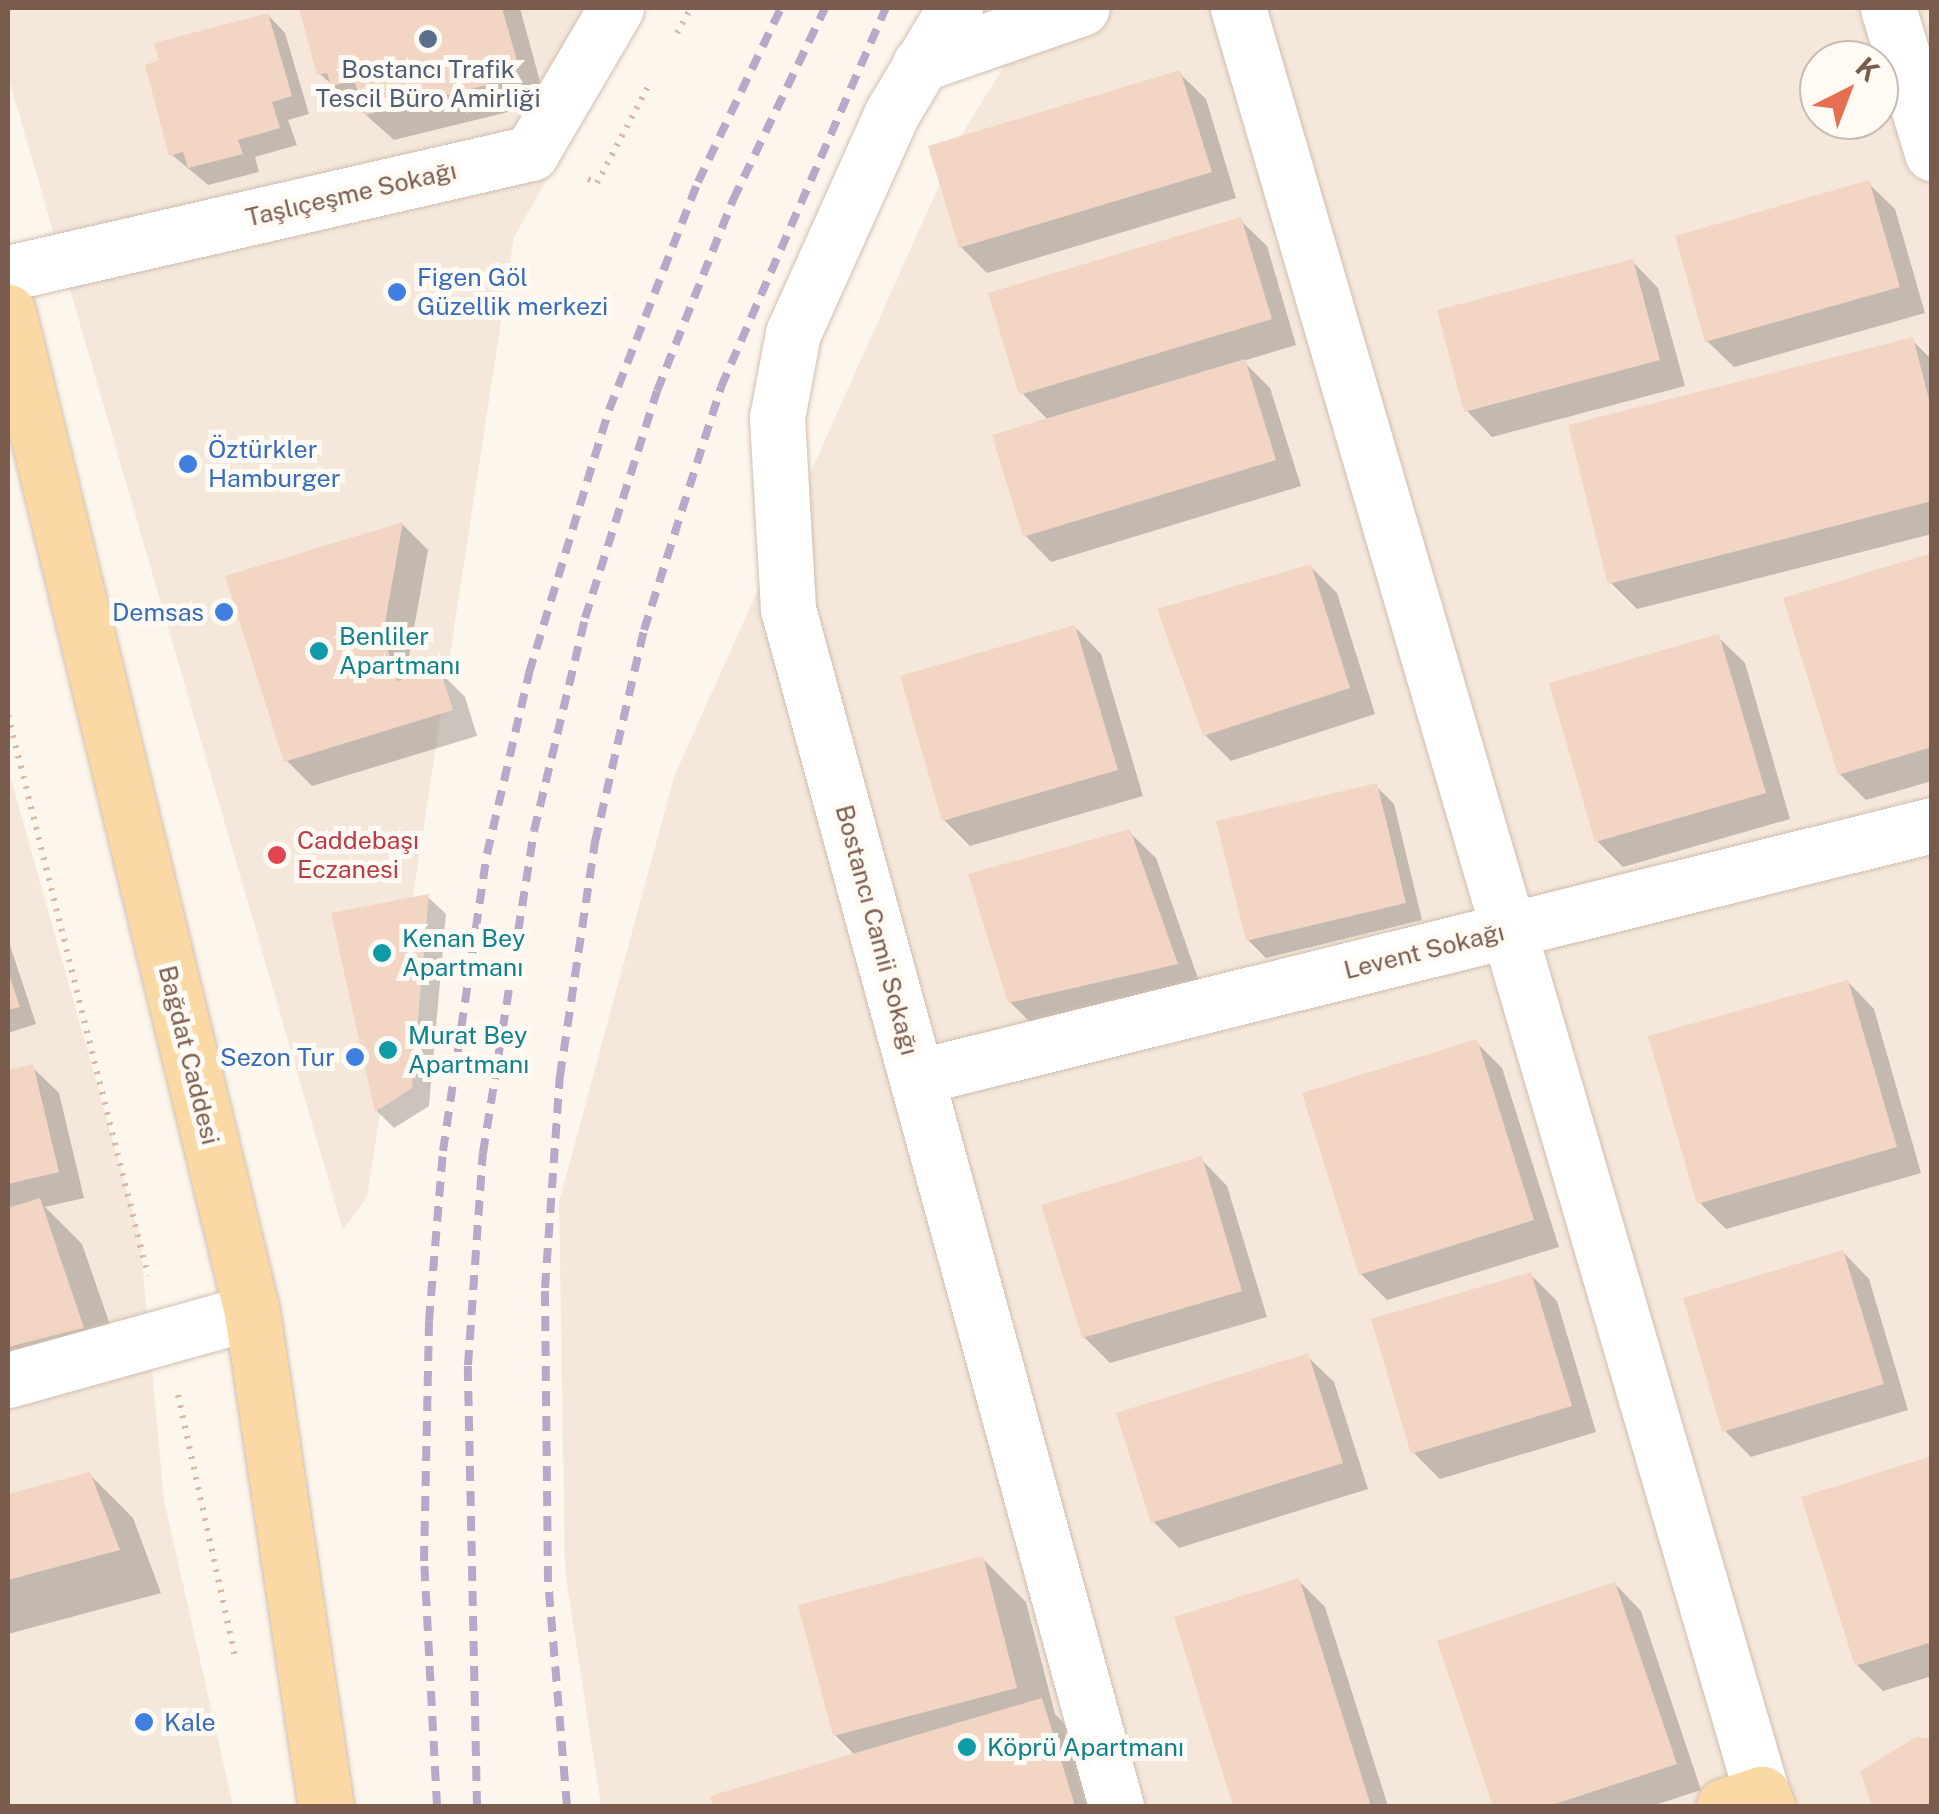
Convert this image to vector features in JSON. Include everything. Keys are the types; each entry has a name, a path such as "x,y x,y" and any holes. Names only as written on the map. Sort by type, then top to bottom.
{"main road":[{"name":"Bağdat Caddesi","path":"8,312 252,1312 326,1806"}],"street":[{"name":"Taşlıçeşme Sokağı","path":"8,273 531,153 616,8"},
{"name":"Bostancı Camii Sokağı","path":"955,8 920,64 793,333 777,418 788,609 1116,1806"},
{"path":"920,64 1082,8"},
{"path":"1238,8 1508,930 1751,1802"},
{"path":"1888,8 1932,154"},
{"name":"Levent Sokağı","path":"918,1077 1932,825"},
{"path":"8,1380 252,1312"}],"path":[{"path":"8,715 163,1335 240,1679"}],"shaded area":[{"path":"8,8 645,8 514,237 367,1197 343,1230 8,76"},
{"path":"1040,8 1931,8 1931,1806 601,1806 565,1571 559,1202 674,777 962,134"},
{"path":"8,768 140,1237 164,1500 233,1806 8,1806"}],"building":[{"path":"299,8 502,8 518,64 483,72 487,85 365,115 354,80 331,86 327,73 317,75"},
{"path":"268,13 292,96 272,102 280,128 238,140 243,154 188,168 183,152 169,156 145,65 159,60 154,43"},
{"path":"1180,70 1212,172 959,248 928,146"},
{"path":"1869,180 1900,287 1705,342 1675,236"},
{"path":"1241,217 1272,319 1019,395 988,293"},
{"path":"1633,259 1660,360 1464,412 1437,310"},
{"path":"1913,337 1932,411 1932,501 1608,584 1568,425"},
{"path":"1245,359 1276,460 1023,537 992,435"},
{"name":"Benliler Apartmanı","path":"403,522 383,634 397,681 440,668 453,710 284,762 225,576"},
{"path":"1932,553 1932,747 1838,775 1783,598"},
{"path":"1311,564 1350,688 1203,736 1157,609"},
{"path":"1075,625 1118,770 942,821 900,676"},
{"path":"1719,634 1766,793 1595,842 1549,683"},
{"path":"1377,783 1406,903 1246,941 1216,821"},
{"path":"1130,829 1178,964 1008,1003 968,874"},
{"name":"Kenan Bey Apartmanı","path":"429,894 412,1088 375,1112 331,913"},
{"path":"8,972 20,1007 8,1010"},
{"path":"1848,980 1897,1147 1697,1204 1648,1036"},
{"path":"1477,1039 1534,1220 1359,1275 1302,1093"},
{"path":"33,1064 59,1172 8,1184 8,1070"},
{"path":"1202,1156 1242,1291 1082,1338 1041,1205"},
{"path":"40,1198 84,1328 8,1347 8,1208"},
{"path":"1843,1250 1884,1384 1722,1432 1683,1298"},
{"path":"1531,1272 1572,1406 1411,1454 1371,1319"},
{"path":"1308,1353 1343,1463 1151,1523 1116,1413"},
{"path":"1932,1456 1932,1642 1855,1666 1801,1497"},
{"path":"90,1472 120,1550 8,1580 8,1494"},
{"path":"983,1556 1017,1688 833,1736 798,1605"},
{"path":"1299,1578 1371,1806 1233,1806 1174,1617"},
{"path":"1615,1582 1677,1764 1549,1806 1493,1806 1437,1641"},
{"name":"Köprü Apartmanı","path":"1042,1698 1075,1806 713,1806 710,1796"},
{"path":"1916,1737 1932,1739 1932,1806 1872,1806 1860,1771"}],"railway":[{"path":"437,1806 424,1561 429,1321 443,1151 487,854 529,673 609,410 698,182 781,8"},
{"path":"477,1806 468,1365 483,1153 534,831 585,618 657,391 733,200 825,8"},
{"path":"567,1806 548,1581 545,1288 560,1076 595,842 644,630 721,387 886,8"}],"place":[{"name":"Bostancı Trafik Tescil Büro Amirliği","path":"428,39"},
{"name":"Figen Göl Güzellik merkezi","path":"397,292"},
{"name":"Öztürkler Hamburger","path":"188,464"},
{"name":"Demsas","path":"224,612"},
{"name":"Benliler Apartmanı","path":"319,651"},
{"name":"Caddebaşı Eczanesi","path":"277,855"},
{"name":"Kenan Bey Apartmanı","path":"382,953"},
{"name":"Murat Bey Apartmanı","path":"388,1050"},
{"name":"Sezon Tur","path":"355,1057"},
{"name":"Kale","path":"144,1722"},
{"name":"Köprü Apartmanı","path":"967,1747"}]}
